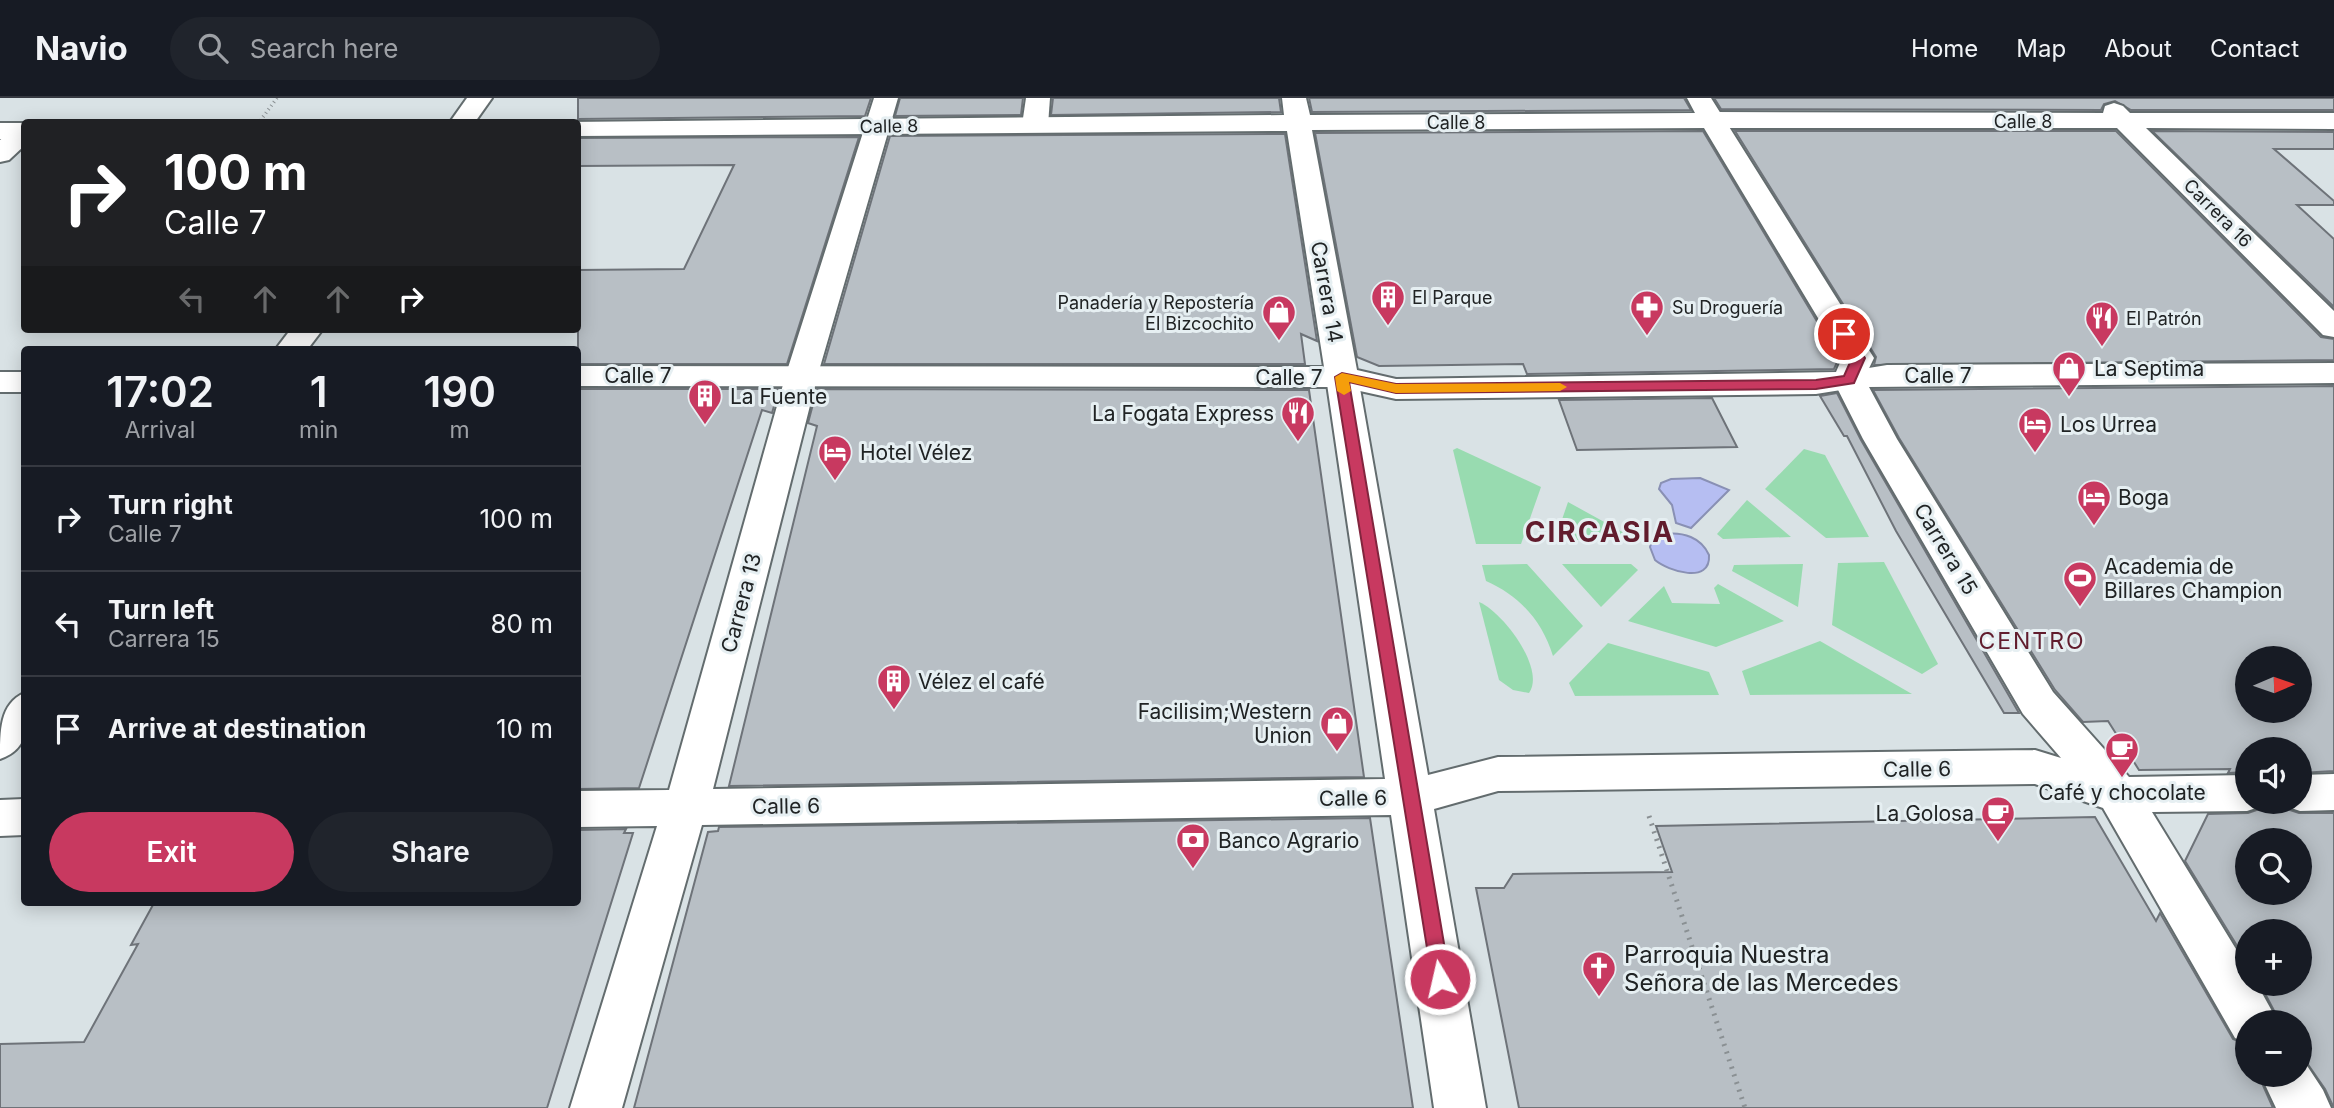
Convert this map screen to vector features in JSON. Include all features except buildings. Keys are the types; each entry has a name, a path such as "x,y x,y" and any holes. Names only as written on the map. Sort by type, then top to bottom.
{"street":[{"path":"463,119 480,98"},
{"path":"1035,125 1038,98"},
{"name":"Carrera 16","path":"2101,98 2334,328"},
{"path":"1706,109 1858,358 1849,380"},
{"name":"Calle 8","path":"581,128 882,112 1035,125 1296,110 1706,109 2125,121 2334,121"},
{"name":"Carrera 14","path":"1296,110 1412,797 1460,1108"},
{"name":"Carrera 13","path":"596,1108 700,755 802,374 882,112"},
{"path":"0,131 21,132"},
{"path":"0,154 21,135"},
{"name":"Calle 7","path":"581,376 802,374 1342,377 1396,388 1816,384 1887,375 2334,373"},
{"name":"Carrera 15","path":"1849,380 1880,439 2038,703 2118,795 2246,1010"},
{"path":"0,382 21,382"},
{"path":"0,743 21,713"},
{"name":"Calle 6","path":"581,809 1412,797 1498,774 2035,767 2118,795 2235,793"},
{"path":"2312,793 2334,792"},
{"path":"0,818 21,817"},
{"path":"2293,1087 2305,1108"}],"path":[{"path":"261,119 277,98"},
{"path":"1635,772 1745,1108"}],"green space":[{"path":"1457,448 1541,487 1521,544 1476,544 1453,450"},
{"path":"1804,449 1825,455 1869,537 1826,538 1765,489"},
{"path":"1747,500 1791,537 1723,539 1717,534"},
{"path":"1568,502 1626,534 1624,540 1555,540"},
{"path":"1884,562 1938,664 1922,674 1832,625 1838,563"},
{"path":"1527,564 1583,626 1553,656 1536,621 1509,594 1486,581 1482,565"},
{"path":"1562,564 1631,564 1638,570 1601,607"},
{"path":"1803,564 1798,607 1732,571 1734,565"},
{"path":"1718,584 1784,621 1716,647 1628,621 1664,586 1672,603 1720,604 1714,588"},
{"path":"1479,602 1510,629 1527,656 1533,683 1529,693 1513,690 1499,680"},
{"path":"1820,641 1912,694 1750,695 1742,671"},
{"path":"1608,643 1709,672 1719,695 1575,696 1569,683"}],"water":[{"path":"1700,478 1729,490 1691,528 1676,523 1672,505 1659,489 1661,483 1671,479"},
{"path":"1665,534 1685,535 1696,540 1709,555 1708,564 1703,570 1688,573 1669,568 1655,560 1650,547 1652,541"}],"slow traffic":[{"path":"1344,391 1342,377 1396,388 1560,387"}],"place":[{"name":"El Parque","path":"1388,327"},
{"name":"Su Droguería","path":"1647,337"},
{"name":"Panadería y Repostería El Bizcochito","path":"1279,342"},
{"name":"El Patrón","path":"2102,348"},
{"name":"La Septima","path":"2069,398"},
{"name":"La Fuente","path":"705,426"},
{"name":"La Fogata Express","path":"1298,443"},
{"name":"Los Urrea","path":"2035,454"},
{"name":"Hotel Vélez","path":"835,482"},
{"name":"Boga","path":"2094,527"},
{"name":"Academia de Billares Champion","path":"2080,608"},
{"name":"Vélez el café","path":"894,711"},
{"name":"Facilisim;Western Union","path":"1337,753"},
{"name":"Café y chocolate","path":"2122,779"},
{"name":"La Golosa","path":"1998,843"},
{"name":"Banco Agrario","path":"1193,870"},
{"name":"Parroquia Nuestra Señora de las Mercedes","path":"1599,998"}],"district":[{"name":"CIRCASIA","path":"1600,532"},
{"name":"CENTRO","path":"2032,641"}],"route":[{"path":"1440,979 1342,377 1396,388 1816,384 1849,380 1858,358 1844,334"}]}
